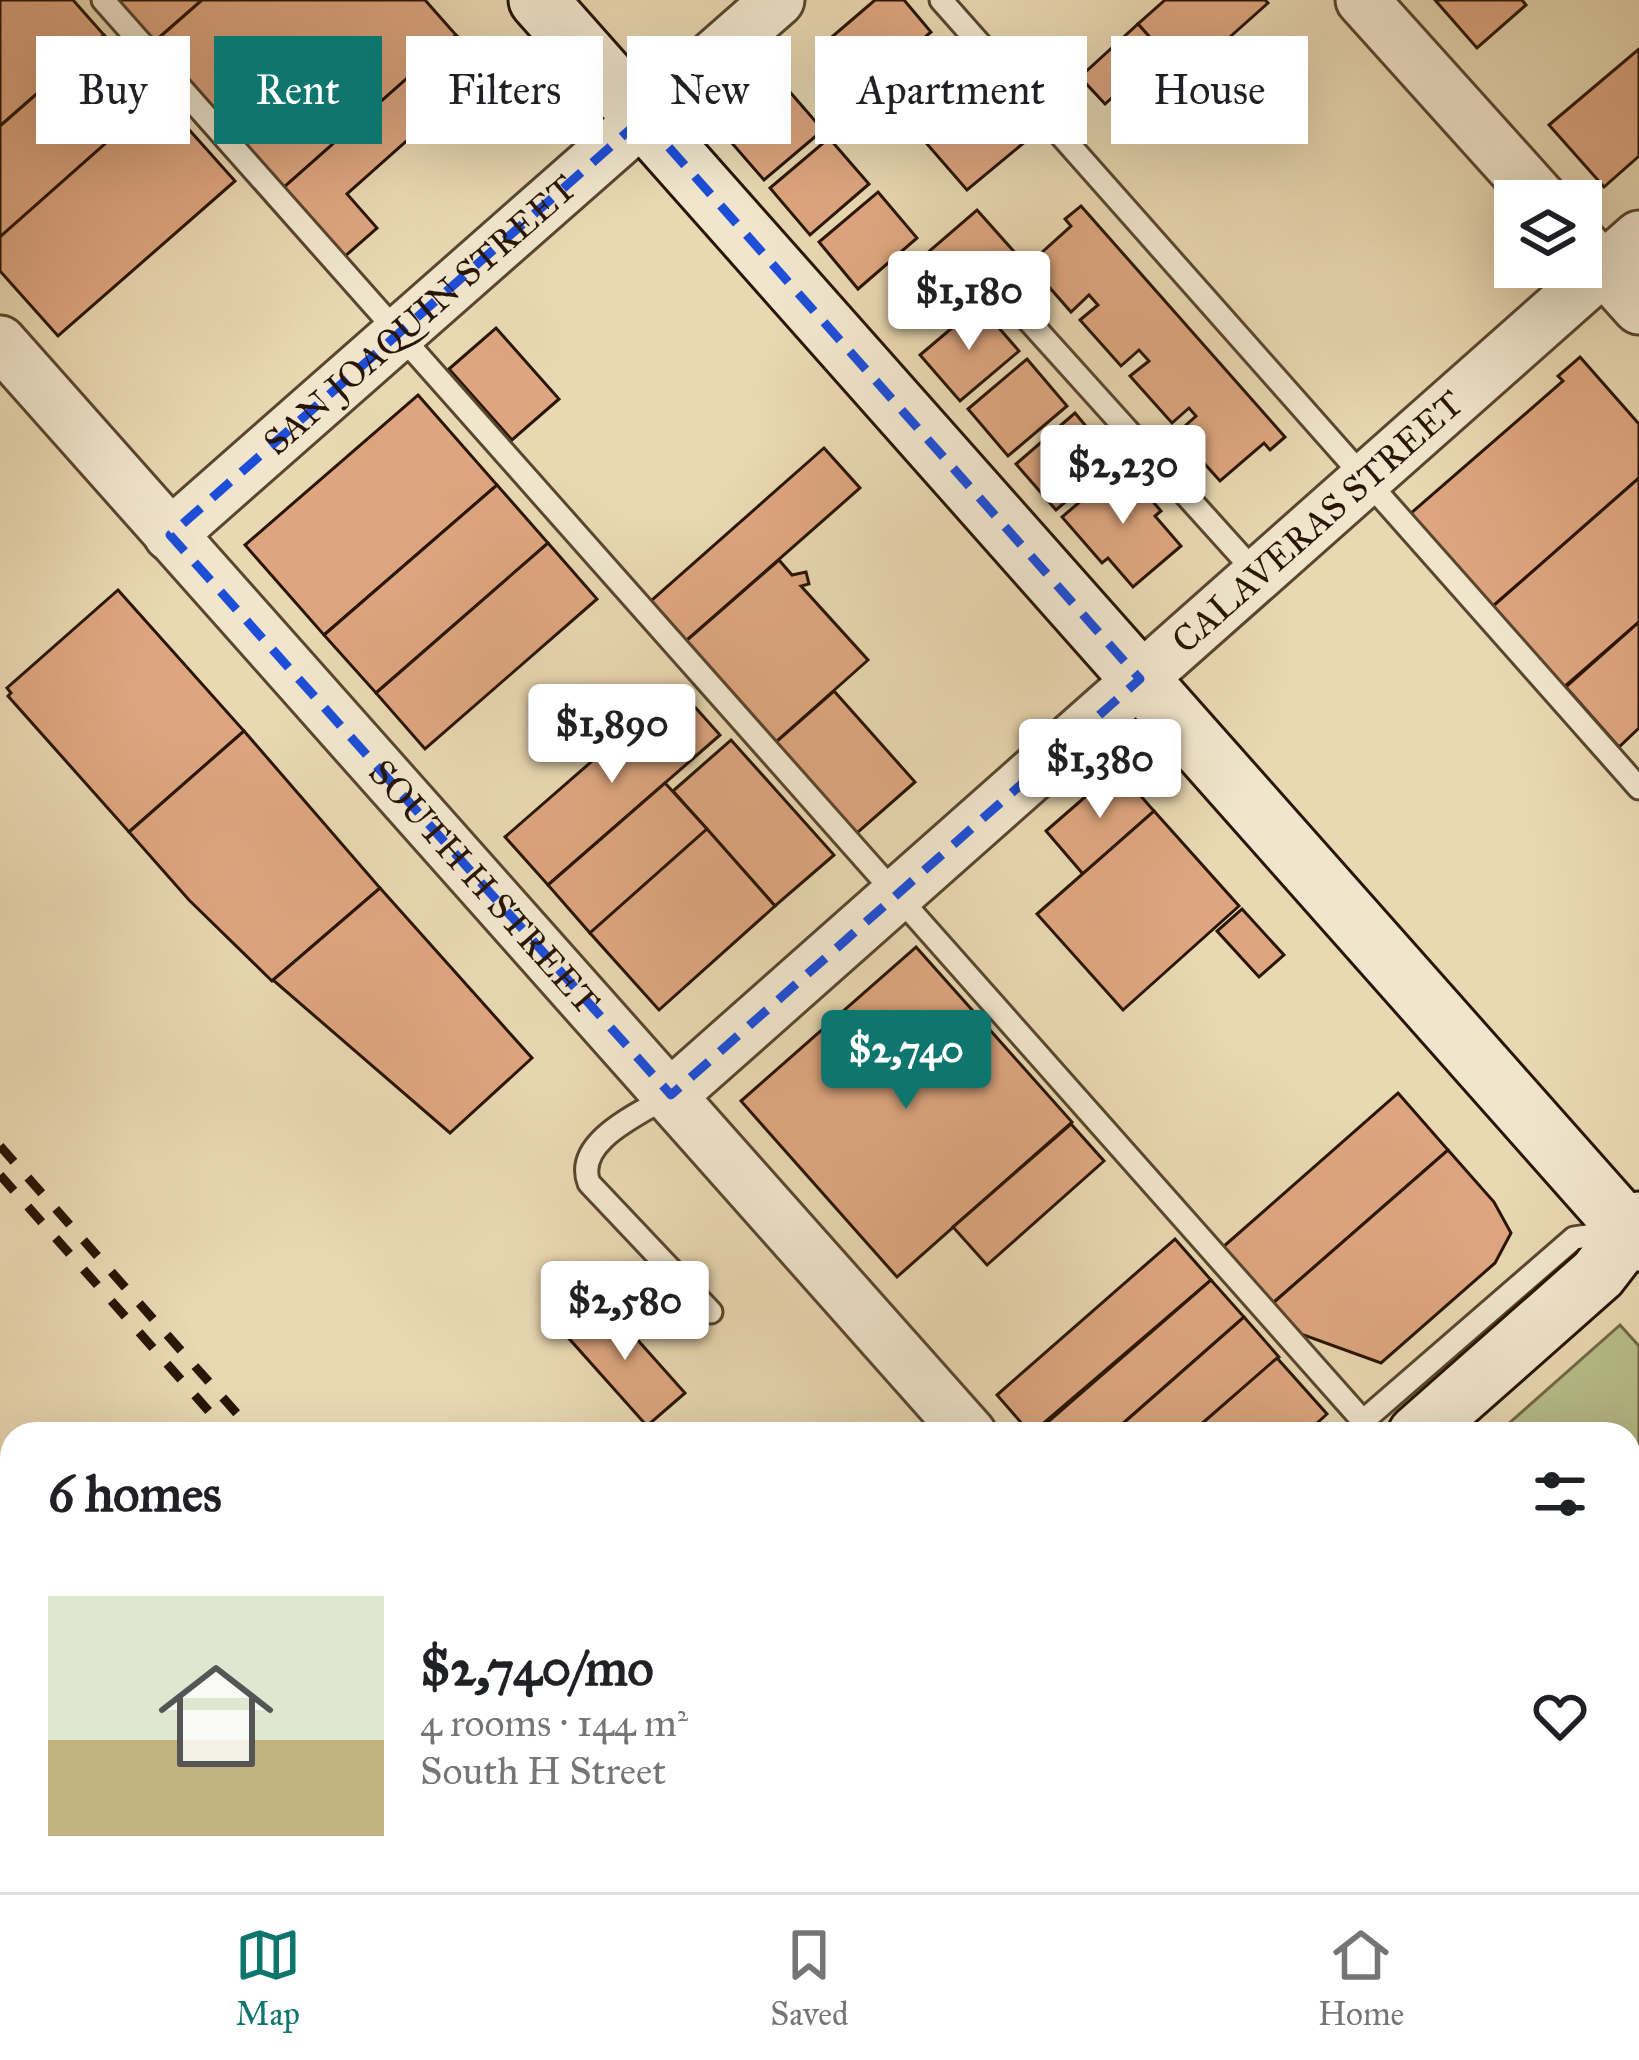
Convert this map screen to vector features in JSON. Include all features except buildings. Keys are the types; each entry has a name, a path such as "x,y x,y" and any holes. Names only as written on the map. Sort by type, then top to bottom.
{"main road":[{"path":"538,0 627,100"},
{"path":"666,144 1636,1231 1598,1274 1431,1422"}],"street":[{"name":"SAN JOAQUIN STREET","path":"737,36 778,0"},
{"path":"1362,0 1524,180"},
{"name":"SAN JOAQUIN STREET","path":"170,535 627,132"},
{"name":"CALAVERAS STREET","path":"671,1095 1365,480 1608,249"},
{"path":"1608,249 1639,308"},
{"name":"SOUTH H STREET","path":"0,342 959,1422"}],"lane":[{"path":"103,0 1363,1421 1574,1238 1636,1231"},
{"path":"941,0 1639,788"},
{"path":"1010,300 1258,575"},
{"path":"671,1095 589,1153 586,1174 589,1183 711,1312"}],"highlighted area":[{"path":"643,118 1140,679 671,1095 170,535"}],"green space":[{"path":"1620,1325 1639,1346 1639,1422 1511,1422"}],"railway":[{"path":"0,1146 244,1422"},
{"path":"0,1175 218,1422"}]}
